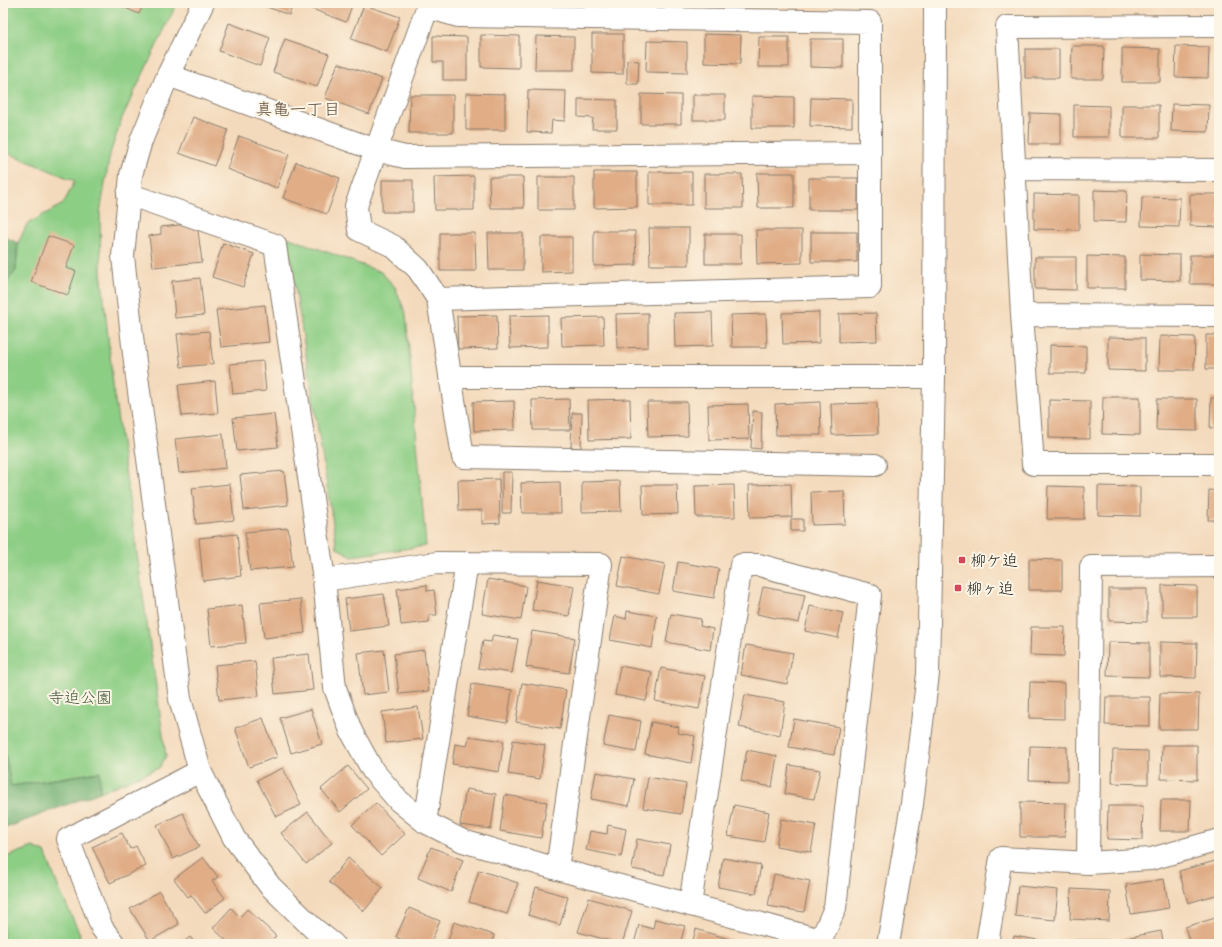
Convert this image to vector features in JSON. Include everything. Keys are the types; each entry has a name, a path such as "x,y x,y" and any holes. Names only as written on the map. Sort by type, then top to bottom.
{"street":[{"path":"203,3 168,75 141,141 130,175 122,256 180,699 200,770 234,838 270,886 314,929 333,944"},
{"path":"888,944 912,804 928,674 934,377 935,3"},
{"path":"438,299 870,287 870,22 458,16 428,5 356,206 359,230 393,246 418,269 438,299 463,457 875,465"},
{"path":"1219,26 1008,27 1022,316 1033,464 1219,464"},
{"path":"168,75 376,150 405,156 870,153"},
{"path":"1014,169 1219,170"},
{"path":"128,194 275,245 324,580 335,688 351,731 373,771 399,801 425,822 463,841 821,942 835,908 870,595 759,565 741,565 690,905"},
{"path":"1022,316 1219,316"},
{"path":"450,377 934,377"},
{"path":"324,580 437,563 601,564 558,869"},
{"path":"425,822 467,563"},
{"path":"1088,863 1091,567 1219,566"},
{"path":"114,944 102,928 68,839 200,770"},
{"path":"987,944 1001,858 1088,863 1151,859 1219,840"}],"green space":[{"name":"寺迫公園","path":"3,3 177,3 122,118 110,154 100,213 101,271 114,393 166,756 159,768 100,792 99,772 10,786 3,740 3,395 7,366 3,347 3,288 16,270 18,243 27,224 63,204 75,181 3,151"},
{"path":"3,236 18,243 16,270 3,288"},
{"path":"287,237 381,272 395,287 406,314 426,546 352,556 337,548"},
{"path":"3,347 7,366 3,395"},
{"path":"3,740 11,786 100,772 100,792 3,829"},
{"path":"33,847 45,852 59,889 80,934 78,944 3,944 3,858"}],"building":[{"path":"114,3 144,3 139,14"},
{"path":"256,3 293,3 289,15"},
{"path":"299,3 353,3 346,22"},
{"path":"364,5 400,17 387,52 351,39"},
{"path":"229,23 270,38 260,66 219,51"},
{"path":"592,34 623,34 623,74 592,73"},
{"path":"704,34 741,35 740,64 704,63"},
{"path":"481,35 519,36 519,68 481,67"},
{"path":"433,36 467,37 467,80 443,80 443,62 433,62"},
{"path":"536,36 574,37 574,70 535,70"},
{"path":"759,37 789,37 789,67 758,67"},
{"path":"285,39 329,54 317,87 273,72"},
{"path":"810,39 843,39 843,68 810,67"},
{"path":"647,41 687,42 687,73 646,72"},
{"path":"1072,46 1104,46 1103,79 1071,79"},
{"path":"1176,46 1209,47 1208,78 1175,77"},
{"path":"1122,48 1160,49 1160,82 1122,82"},
{"path":"1025,49 1059,49 1059,78 1025,78"},
{"path":"627,60 639,61 638,84 627,84"},
{"path":"338,63 382,79 369,114 325,98"},
{"path":"528,90 566,91 565,121 552,120 551,133 527,132"},
{"path":"466,93 505,94 505,130 466,130"},
{"path":"641,94 681,95 681,124 641,124"},
{"path":"410,95 453,95 453,133 409,133"},
{"path":"693,95 725,95 725,120 693,120"},
{"path":"752,96 794,97 794,128 752,128"},
{"path":"811,98 852,99 852,127 810,126"},
{"path":"578,99 617,100 617,129 592,129 593,118 578,117"},
{"path":"1172,104 1209,105 1208,132 1171,131"},
{"path":"1074,105 1109,106 1109,137 1074,137"},
{"path":"1122,105 1159,105 1159,138 1122,138"},
{"path":"1030,113 1061,114 1061,144 1029,144"},
{"path":"193,117 228,130 214,166 179,153"},
{"path":"239,136 289,154 277,188 227,169"},
{"path":"296,162 340,178 327,214 283,198"},
{"path":"594,172 637,172 637,207 594,208"},
{"path":"649,172 692,172 692,205 649,205"},
{"path":"757,173 794,173 794,208 758,208"},
{"path":"704,174 742,174 743,208 704,208"},
{"path":"474,176 474,210 435,210 434,177"},
{"path":"489,177 523,177 524,208 490,208"},
{"path":"538,177 574,177 574,210 538,210"},
{"path":"809,178 858,178 858,210 809,210"},
{"path":"382,180 413,180 413,212 382,212"},
{"path":"1094,190 1127,191 1126,222 1094,221"},
{"path":"1034,194 1079,195 1079,230 1034,229"},
{"path":"1190,194 1219,194 1219,227 1190,226"},
{"path":"1142,197 1180,198 1179,227 1141,226"},
{"path":"197,223 202,262 153,267 149,236 161,234 161,227"},
{"path":"649,228 689,228 689,265 650,265"},
{"path":"756,230 802,230 802,263 757,264"},
{"path":"594,231 635,231 636,265 594,266"},
{"path":"811,232 857,232 857,262 811,262"},
{"path":"440,233 475,233 476,271 440,271"},
{"path":"488,233 523,233 523,270 489,270"},
{"path":"705,234 741,234 741,264 705,264"},
{"path":"48,236 74,245 66,268 76,271 68,295 31,282"},
{"path":"541,237 572,237 572,271 541,272"},
{"path":"223,243 254,254 243,287 212,277"},
{"path":"1140,254 1180,255 1180,281 1140,280"},
{"path":"1190,255 1219,255 1219,284 1190,284"},
{"path":"1087,256 1125,257 1125,288 1087,288"},
{"path":"1035,257 1076,257 1076,290 1035,289"},
{"path":"200,278 204,315 175,318 172,281"},
{"path":"265,305 269,342 221,347 216,310"},
{"path":"712,312 713,346 675,347 674,313"},
{"path":"819,312 819,343 783,344 782,313"},
{"path":"648,313 648,347 617,348 616,314"},
{"path":"876,313 877,341 839,342 839,314"},
{"path":"766,314 767,347 732,347 731,315"},
{"path":"497,315 498,348 458,349 457,316"},
{"path":"548,315 548,347 510,348 509,316"},
{"path":"603,317 604,345 562,346 561,318"},
{"path":"209,331 213,364 181,367 177,334"},
{"path":"1206,335 1219,335 1219,369 1206,369"},
{"path":"1160,336 1195,337 1194,370 1159,370"},
{"path":"1108,337 1145,338 1145,371 1108,370"},
{"path":"1050,345 1086,346 1086,373 1050,373"},
{"path":"263,361 266,391 233,394 230,364"},
{"path":"215,381 218,413 182,416 178,385"},
{"path":"1103,397 1140,397 1140,435 1102,434"},
{"path":"1211,398 1219,398 1219,428 1210,428"},
{"path":"569,399 570,430 533,430 532,400"},
{"path":"630,399 631,439 589,440 588,400"},
{"path":"1157,399 1197,399 1197,431 1156,430"},
{"path":"1049,400 1090,401 1090,439 1049,438"},
{"path":"514,401 515,430 474,431 473,402"},
{"path":"647,402 687,402 688,436 648,437"},
{"path":"820,402 821,435 776,435 775,404"},
{"path":"877,403 878,434 832,435 831,404"},
{"path":"748,404 749,439 709,440 708,405"},
{"path":"753,411 762,412 761,449 751,448"},
{"path":"572,413 582,413 581,448 571,447"},
{"path":"274,414 278,447 237,451 233,418"},
{"path":"223,434 226,468 179,473 175,439"},
{"path":"284,471 288,505 244,510 240,475"},
{"path":"502,472 512,472 511,513 502,513"},
{"path":"499,479 500,523 482,524 482,510 459,511 458,480"},
{"path":"620,481 621,511 582,512 582,482"},
{"path":"560,482 561,513 522,513 521,483"},
{"path":"230,484 234,520 196,524 192,488"},
{"path":"791,484 792,517 750,518 749,485"},
{"path":"642,485 677,485 678,514 643,515"},
{"path":"734,485 735,517 696,517 695,486"},
{"path":"1048,486 1084,487 1084,519 1047,519"},
{"path":"1098,486 1140,487 1140,516 1098,515"},
{"path":"1209,490 1219,491 1219,520 1208,520"},
{"path":"844,491 845,524 812,525 811,492"},
{"path":"791,519 803,519 803,531 791,531"},
{"path":"288,528 293,567 250,571 245,532"},
{"path":"237,534 241,576 203,581 199,538"},
{"path":"623,556 665,564 659,594 617,586"},
{"path":"1029,559 1062,560 1062,590 1029,590"},
{"path":"678,562 719,569 714,598 673,591"},
{"path":"488,579 526,586 521,620 482,614"},
{"path":"537,580 574,586 569,616 532,610"},
{"path":"427,585 427,591 434,590 437,615 429,615 429,622 401,625 397,589"},
{"path":"1162,585 1197,586 1197,617 1162,617"},
{"path":"763,587 805,595 799,623 757,614"},
{"path":"1109,589 1147,589 1147,622 1109,621"},
{"path":"384,594 389,626 349,631 345,599"},
{"path":"301,599 305,633 264,638 260,603"},
{"path":"242,605 246,643 211,646 207,609"},
{"path":"810,606 843,613 838,638 805,631"},
{"path":"627,611 657,616 652,648 610,640 615,616 626,619"},
{"path":"671,614 701,619 700,626 713,629 710,650 666,642"},
{"path":"1031,627 1065,627 1064,656 1030,655"},
{"path":"532,631 575,638 569,673 526,667"},
{"path":"493,635 518,639 512,673 478,668 483,641 491,642"},
{"path":"1108,642 1149,643 1149,677 1107,676"},
{"path":"1160,642 1197,643 1196,678 1160,677"},
{"path":"746,645 793,653 787,684 741,675"},
{"path":"384,650 389,692 363,695 358,653"},
{"path":"424,650 429,691 399,694 394,654"},
{"path":"309,654 313,690 275,694 271,658"},
{"path":"255,661 259,696 219,700 215,665"},
{"path":"620,666 652,672 646,701 615,695"},
{"path":"661,668 705,676 699,709 655,701"},
{"path":"1030,682 1064,683 1064,719 1029,718"},
{"path":"522,683 566,690 560,729 516,722"},
{"path":"472,684 512,690 507,723 467,716"},
{"path":"1160,693 1199,694 1198,729 1159,729"},
{"path":"745,695 785,702 780,735 739,727"},
{"path":"1106,697 1150,697 1150,726 1105,725"},
{"path":"418,707 423,739 386,743 382,712"},
{"path":"311,709 322,744 291,753 280,718"},
{"path":"609,715 641,721 636,752 603,746"},
{"path":"263,718 277,757 249,767 235,728"},
{"path":"794,719 839,727 834,755 789,747"},
{"path":"651,722 679,727 678,733 695,736 691,763 645,754"},
{"path":"469,736 504,741 499,772 452,764 455,744 467,746"},
{"path":"513,740 545,745 540,779 508,774"},
{"path":"1162,745 1197,745 1197,780 1161,779"},
{"path":"1030,746 1067,747 1067,781 1029,780"},
{"path":"747,750 777,756 772,787 741,781"},
{"path":"1113,750 1148,751 1148,784 1112,783"},
{"path":"789,765 820,770 814,799 785,794"},
{"path":"348,766 367,789 340,812 321,789"},
{"path":"283,768 301,805 276,817 257,780"},
{"path":"596,772 634,779 629,806 591,799"},
{"path":"648,777 686,784 681,814 643,808"},
{"path":"466,789 496,794 491,829 460,825"},
{"path":"505,795 547,802 541,838 500,831"},
{"path":"1161,800 1191,800 1190,831 1160,831"},
{"path":"1020,802 1066,803 1065,837 1020,837"},
{"path":"376,803 405,834 381,856 352,825"},
{"path":"734,805 769,812 764,842 728,836"},
{"path":"1108,806 1143,806 1142,840 1107,839"},
{"path":"308,812 332,843 306,864 281,833"},
{"path":"183,813 199,847 173,859 157,825"},
{"path":"781,819 816,825 811,852 776,846"},
{"path":"608,825 626,829 621,857 586,850 590,831 607,834"},
{"path":"122,833 130,849 136,846 146,866 110,883 92,847"},
{"path":"637,839 670,845 664,875 632,869"},
{"path":"431,847 463,860 451,892 418,878"},
{"path":"203,857 218,877 212,881 225,898 205,913 191,895 188,897 174,879"},
{"path":"348,858 383,888 364,911 329,882"},
{"path":"723,858 761,865 756,894 718,887"},
{"path":"1219,860 1219,894 1188,903 1179,871"},
{"path":"479,870 518,883 507,914 469,902"},
{"path":"774,874 810,881 804,912 768,906"},
{"path":"1164,879 1169,908 1131,914 1126,885"},
{"path":"1018,886 1058,890 1055,920 1015,916"},
{"path":"536,887 568,897 560,925 528,915"},
{"path":"1071,889 1110,891 1109,921 1070,919"},
{"path":"159,891 179,924 150,941 130,909"},
{"path":"589,898 632,911 622,944 578,932"},
{"path":"231,908 240,917 247,909 276,936 268,944 230,944 213,928"},
{"path":"409,908 440,921 430,944 410,944 396,937"},
{"path":"1219,917 1219,944 1190,944 1185,927"},
{"path":"655,919 685,926 680,944 634,944 639,925 653,929"},
{"path":"454,922 494,935 492,944 447,944"},
{"path":"696,929 732,940 731,944 692,944"},
{"path":"1161,931 1164,944 1122,944 1121,939"},
{"path":"1014,936 1056,943 1056,944 1012,944"},
{"path":"190,937 196,944 181,944"},
{"path":"504,940 517,944 503,944"},
{"path":"1063,940 1109,940 1109,944 1063,944"}],"place":[{"name":"柳ケ迫","path":"962,560"},
{"name":"柳ヶ迫","path":"958,588"}],"district":[{"name":"真亀一丁目","path":"298,109"}]}
